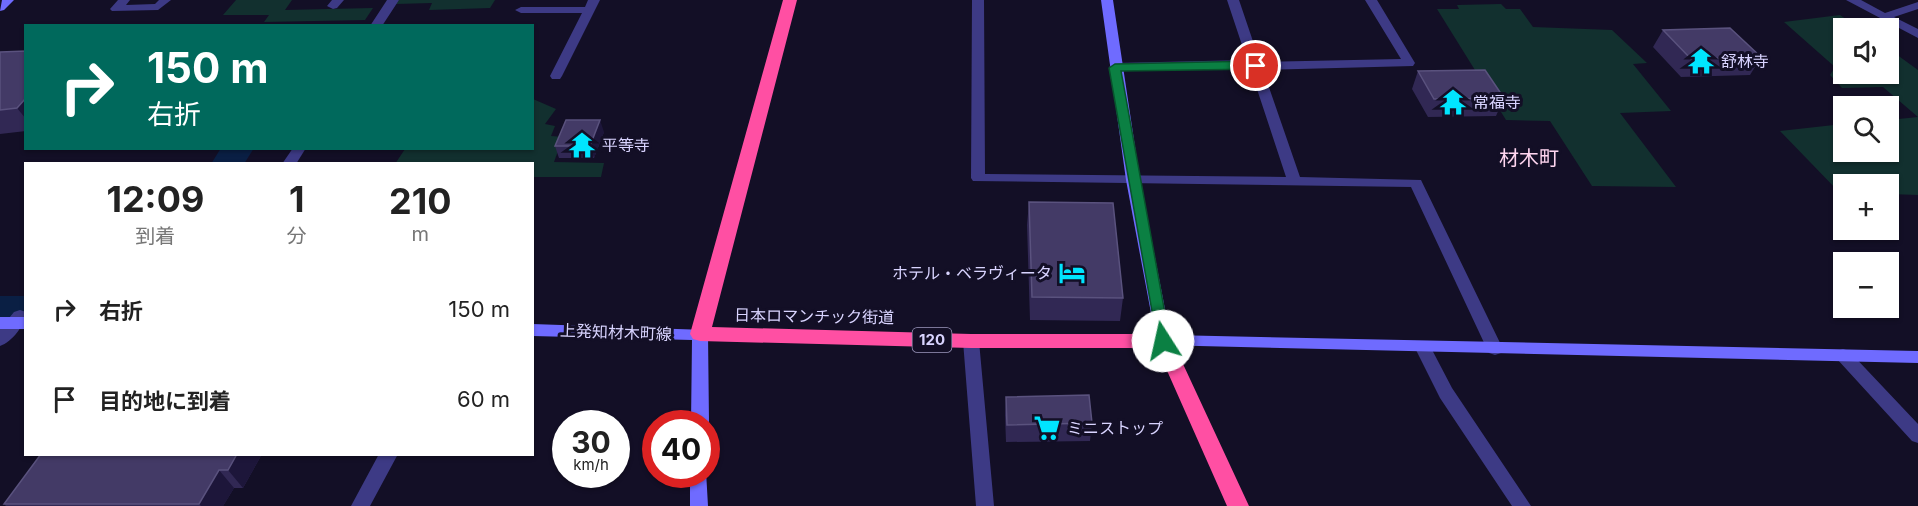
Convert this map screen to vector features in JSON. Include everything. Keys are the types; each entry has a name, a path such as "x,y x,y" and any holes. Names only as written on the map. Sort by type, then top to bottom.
{"highway":[{"path":"700,334 790,0"},
{"name":"日本ロマンチック街道","path":"700,334 972,341 1163,341"},
{"path":"1163,341 1238,506"}],"street":[{"path":"0,8 8,0"},
{"path":"124,0 116,9 158,7 165,0"},
{"path":"377,24 393,0"},
{"path":"978,0 978,178 1416,183 1495,349"},
{"path":"1107,0 1115,68 1133,180 1163,341 1918,357"},
{"path":"1233,0 1294,180"},
{"path":"1115,68 1409,63 1371,0"},
{"path":"1852,0 1918,34"},
{"path":"521,10 591,5"},
{"path":"556,76 591,5"},
{"path":"1884,17 1918,5"},
{"path":"0,340 15,321"},
{"name":"上発知材木町線","path":"534,330 700,334"},
{"path":"700,334 700,410"},
{"path":"972,341 985,506"},
{"path":"1423,348 1446,393 1522,506"},
{"path":"1843,355 1918,436"},
{"path":"360,506 388,456"},
{"path":"699,488 699,506"}],"green space":[{"path":"236,0 292,0 285,10 373,8 365,20 264,22 269,15 223,15"},
{"path":"399,0 495,0 490,8 429,10 432,3 396,4"},
{"path":"1501,4 1506,9 1520,9 1533,27 1612,30 1647,63 1633,64 1671,111 1620,113 1676,187 1592,186 1550,121 1506,120 1437,9 1459,9 1457,5"},
{"path":"1840,15 1844,18 1833,18 1833,65 1784,22"},
{"path":"1899,56 1918,70 1918,117 1899,101 1899,96 1894,96 1883,87 1842,88 1838,84 1899,84"},
{"path":"534,99 556,109 545,124 555,126 551,136 563,137 554,162 604,163 601,177 534,177 534,162 396,162 404,150 534,150"},
{"path":"1918,117 1918,195 1899,194 1899,174 1833,174 1833,186 1780,131 1833,125 1833,162 1899,162 1899,119"}],"building":[{"path":"1730,28 1761,57 1691,59 1663,30"},
{"path":"24,51 24,100 17,108 0,110 0,52"},
{"path":"1485,70 1504,98 1434,99 1418,71"},
{"path":"566,120 600,120 590,146 555,146"},
{"name":"ホテル・ベラヴィータ","path":"1029,202 1113,203 1123,298 1032,297"},
{"path":"1089,395 1092,423 1007,425 1006,397"},
{"path":"40,456 236,456 228,470 219,470 199,504 4,504"}],"waterway":[{"path":"228,162 237,150"},
{"path":"0,310 24,310"}],"place":[{"name":"舒林寺","path":"1701,61"},
{"name":"常福寺","path":"1453,102"},
{"name":"平等寺","path":"582,145"},
{"name":"ホテル・ベラヴィータ","path":"1072,273"},
{"name":"ミニストップ","path":"1047,428"}],"district":[{"name":"材木町","path":"1529,158"}],"route":[{"path":"1163,341 1115,68 1255,64 1256,66"}]}
